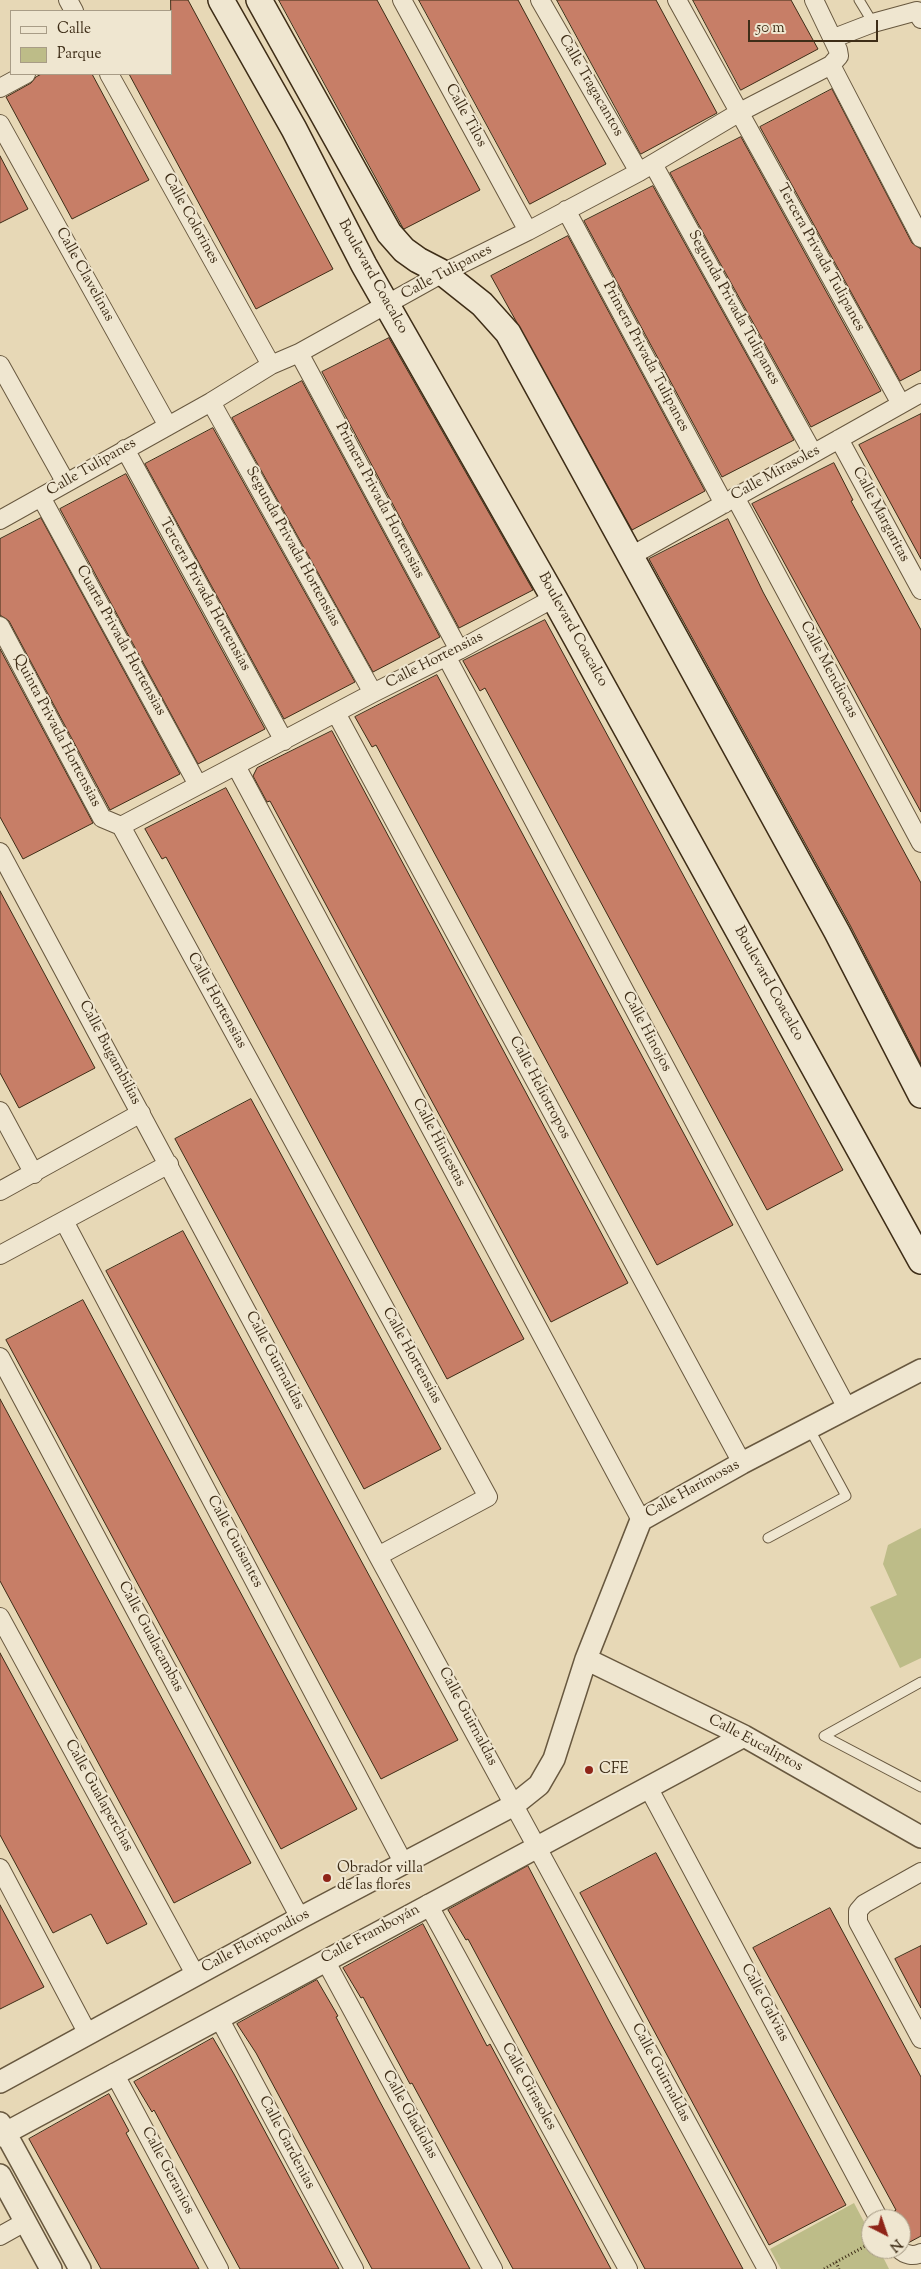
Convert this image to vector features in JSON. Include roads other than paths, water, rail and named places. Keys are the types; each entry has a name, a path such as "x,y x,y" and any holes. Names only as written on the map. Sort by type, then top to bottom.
{"main road":[{"name":"Boulevard Coacalco","path":"221,0 294,129 387,305 554,598 921,1261"},
{"path":"258,0 389,233 404,250 418,260 443,273 482,304 508,333 837,932 921,1095"}],"street":[{"name":"Calle Tilos","path":"402,0 528,231"},
{"name":"Calle Tragacantos","path":"540,0 646,168"},
{"name":"Tercera Privada Tulipanes","path":"677,0 901,404"},
{"path":"814,0 834,38 839,56 831,66 921,238"},
{"path":"834,38 873,23 920,13"},
{"name":"Calle Tulipanes","path":"0,520 211,402 271,365 299,353 443,273 528,231 646,168 740,112 831,66"},
{"path":"0,88 24,75"},
{"name":"Calle Colorines","path":"110,75 271,365"},
{"name":"Calle Clavelinas","path":"0,124 6,148 168,426"},
{"name":"Segunda Privada Tulipanes","path":"646,168 813,453"},
{"name":"Primera Privada Tulipanes","path":"566,210 730,500"},
{"name":"Primera Privada Hortensias","path":"299,353 453,653"},
{"path":"0,365 66,483"},
{"name":"Calle Mirasoles","path":"630,556 921,393"},
{"name":"Segunda Privada Hortensias","path":"211,402 373,692"},
{"name":"Calle Margaritas","path":"839,439 921,590"},
{"name":"Tercera Privada Hortensias","path":"125,450 284,741"},
{"name":"Cuarta Privada Hortensias","path":"41,497 198,785"},
{"name":"Calle Mendiocas","path":"730,500 921,843"},
{"name":"Calle Hortensias","path":"378,1556 488,1497 121,826 373,692 453,653 554,598"},
{"name":"Quinta Privada Hortensias","path":"0,626 102,818 121,826"},
{"name":"Calle Hinojos","path":"453,653 847,1408"},
{"name":"Calle Heliotropos","path":"336,713 742,1463"},
{"name":"Calle Hiniestas","path":"236,766 641,1520"},
{"name":"Calle Bugambilias","path":"0,852 141,1113 34,1174 0,1191"},
{"path":"0,1111 34,1174"},
{"name":"Calle Guirnaldas","path":"141,1113 378,1556 767,2269"},
{"path":"0,1255 169,1164"},
{"name":"Calle Guisantes","path":"64,1220 403,1862"},
{"name":"Calle Gualacambas","path":"0,1357 300,1918"},
{"name":"Calle Harimosas","path":"514,1805 539,1785 554,1759 586,1658 641,1520 742,1463 921,1370"},
{"name":"Calle Gualaperchas","path":"0,1617 195,1974"},
{"name":"Calle Eucaliptos","path":"586,1658 744,1736 921,1837"},
{"name":"Calle Framboyán","path":"2,2131 219,2018 428,1904 744,1736"},
{"name":"Calle Galvias","path":"648,1787 874,2209"},
{"name":"Calle Floripondios","path":"0,2082 195,1974 403,1862 514,1805"},
{"path":"0,1868 88,2034"},
{"path":"921,1872 864,1904 858,1911 858,1922 921,2039"},
{"name":"Calle Girasoles","path":"428,1904 628,2269"},
{"name":"Calle Gladiolas","path":"325,1960 493,2269"},
{"name":"Calle Gardenias","path":"219,2018 354,2269"},
{"name":"Calle Geranios","path":"114,2073 219,2269"},
{"path":"2,2131 80,2269"},
{"path":"0,2175 51,2269"},
{"path":"0,2236 25,2222"}],"lane":[{"path":"859,0 873,23"},
{"path":"768,1538 846,1496 809,1428"},
{"path":"921,1682 824,1736 921,1787"}],"place":[{"name":"CFE","path":"589,1770"},
{"name":"Obrador villa de las flores","path":"327,1878"}]}
